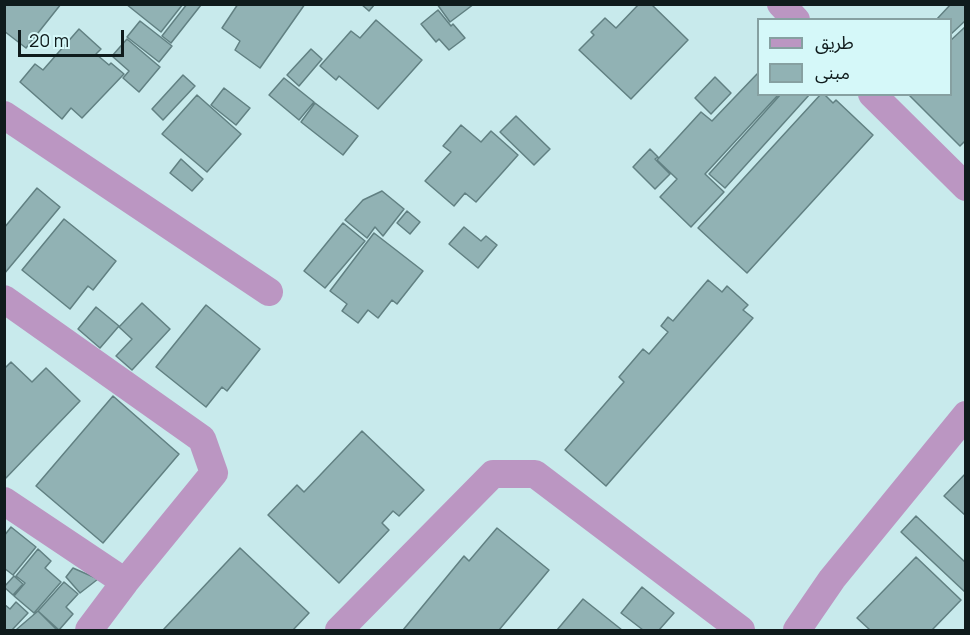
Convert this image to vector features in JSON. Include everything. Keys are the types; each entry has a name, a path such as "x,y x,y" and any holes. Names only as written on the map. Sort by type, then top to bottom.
{"street":[{"path":"781,4 794,18"},
{"path":"874,96 966,187"},
{"path":"4,115 269,292"},
{"path":"4,299 202,439 214,473 89,630"},
{"path":"797,630 832,579 966,415"},
{"path":"339,630 493,474 535,474 741,630"},
{"path":"4,501 125,582"}],"building":[{"path":"4,4 61,4 26,48 4,31"},
{"path":"126,4 183,4 161,32"},
{"path":"187,4 201,5 171,43 162,36"},
{"path":"238,4 305,4 260,68 235,50 240,41 222,28"},
{"path":"361,4 375,4 369,11"},
{"path":"437,4 474,4 450,22"},
{"path":"639,4 651,4 688,40 631,99 579,50 594,35 591,32 605,18 616,28"},
{"path":"951,4 966,4 966,20 952,33 952,18 938,18"},
{"path":"438,10 465,38 449,50 439,39 436,42 421,24"},
{"path":"376,20 422,60 378,109 339,76 336,80 320,66 351,31 360,38"},
{"path":"140,21 172,46 159,62 127,37"},
{"path":"966,26 966,140 960,146 910,96 952,96 952,39"},
{"path":"79,29 101,49 96,54 124,74 82,118 71,108 62,119 20,82 35,64 43,70"},
{"path":"127,39 160,67 139,92 123,78 129,71 112,56"},
{"path":"311,49 322,59 299,86 287,75"},
{"path":"757,74 757,96 777,96 705,174 724,192 691,227 660,197 677,179 657,160 701,112 712,121"},
{"path":"183,75 195,86 163,120 152,109"},
{"path":"715,77 731,93 711,114 695,98"},
{"path":"284,78 314,102 299,120 269,95"},
{"path":"224,88 250,108 236,125 211,105"},
{"path":"197,95 241,134 207,172 162,134"},
{"path":"779,96 808,96 725,188 709,174"},
{"path":"819,96 826,96 833,103 836,100 873,135 747,273 698,228"},
{"path":"315,103 358,136 343,155 301,122"},
{"path":"516,116 550,149 534,165 500,132"},
{"path":"461,125 481,142 491,131 518,155 476,202 465,193 454,206 425,181 451,152 443,146"},
{"path":"650,149 658,157 655,159 670,174 655,189 633,167"},
{"path":"181,159 203,179 192,191 170,173"},
{"path":"37,188 60,207 4,274 4,228"},
{"path":"382,191 404,209 383,236 375,227 367,238 345,220 363,200"},
{"path":"407,211 420,222 410,234 397,223"},
{"path":"64,219 116,261 93,290 88,286 70,309 22,270"},
{"path":"343,223 365,241 325,288 304,271"},
{"path":"464,227 481,241 486,236 497,245 478,268 449,244"},
{"path":"374,233 423,271 397,304 392,300 378,318 368,310 358,323 342,311 347,304 330,291"},
{"path":"708,280 722,292 727,286 748,305 743,310 753,318 606,486 565,450 624,382 619,377 643,349 649,354 668,332 661,326 668,317 673,321"},
{"path":"142,303 170,329 132,370 116,356 132,339 119,327"},
{"path":"206,305 260,349 227,391 222,387 206,407 156,367"},
{"path":"96,307 119,326 100,348 78,329"},
{"path":"11,362 32,382 46,368 80,401 4,480 4,369"},
{"path":"113,396 179,454 103,543 36,486"},
{"path":"362,431 424,490 399,516 393,511 382,523 389,530 339,583 268,515 297,485 304,492"},
{"path":"966,473 966,516 944,496"},
{"path":"916,516 966,563 966,593 901,532"},
{"path":"11,527 36,547 13,575 4,568 4,536"},
{"path":"497,528 549,570 499,630 403,630 464,556 469,561"},
{"path":"240,548 309,613 293,630 163,630"},
{"path":"38,549 51,561 45,568 61,582 34,613 14,596 25,583 16,576"},
{"path":"916,557 961,600 932,630 870,630 857,618"},
{"path":"73,568 98,579 80,593 66,577"},
{"path":"14,576 23,584 13,595 4,587"},
{"path":"64,582 78,594 66,607 73,614 59,630 38,611"},
{"path":"642,587 674,613 659,630 643,630 621,613"},
{"path":"583,599 622,630 557,630"},
{"path":"16,602 28,613 12,630 4,630 4,604 10,609"},
{"path":"38,611 57,630 17,629"}]}
